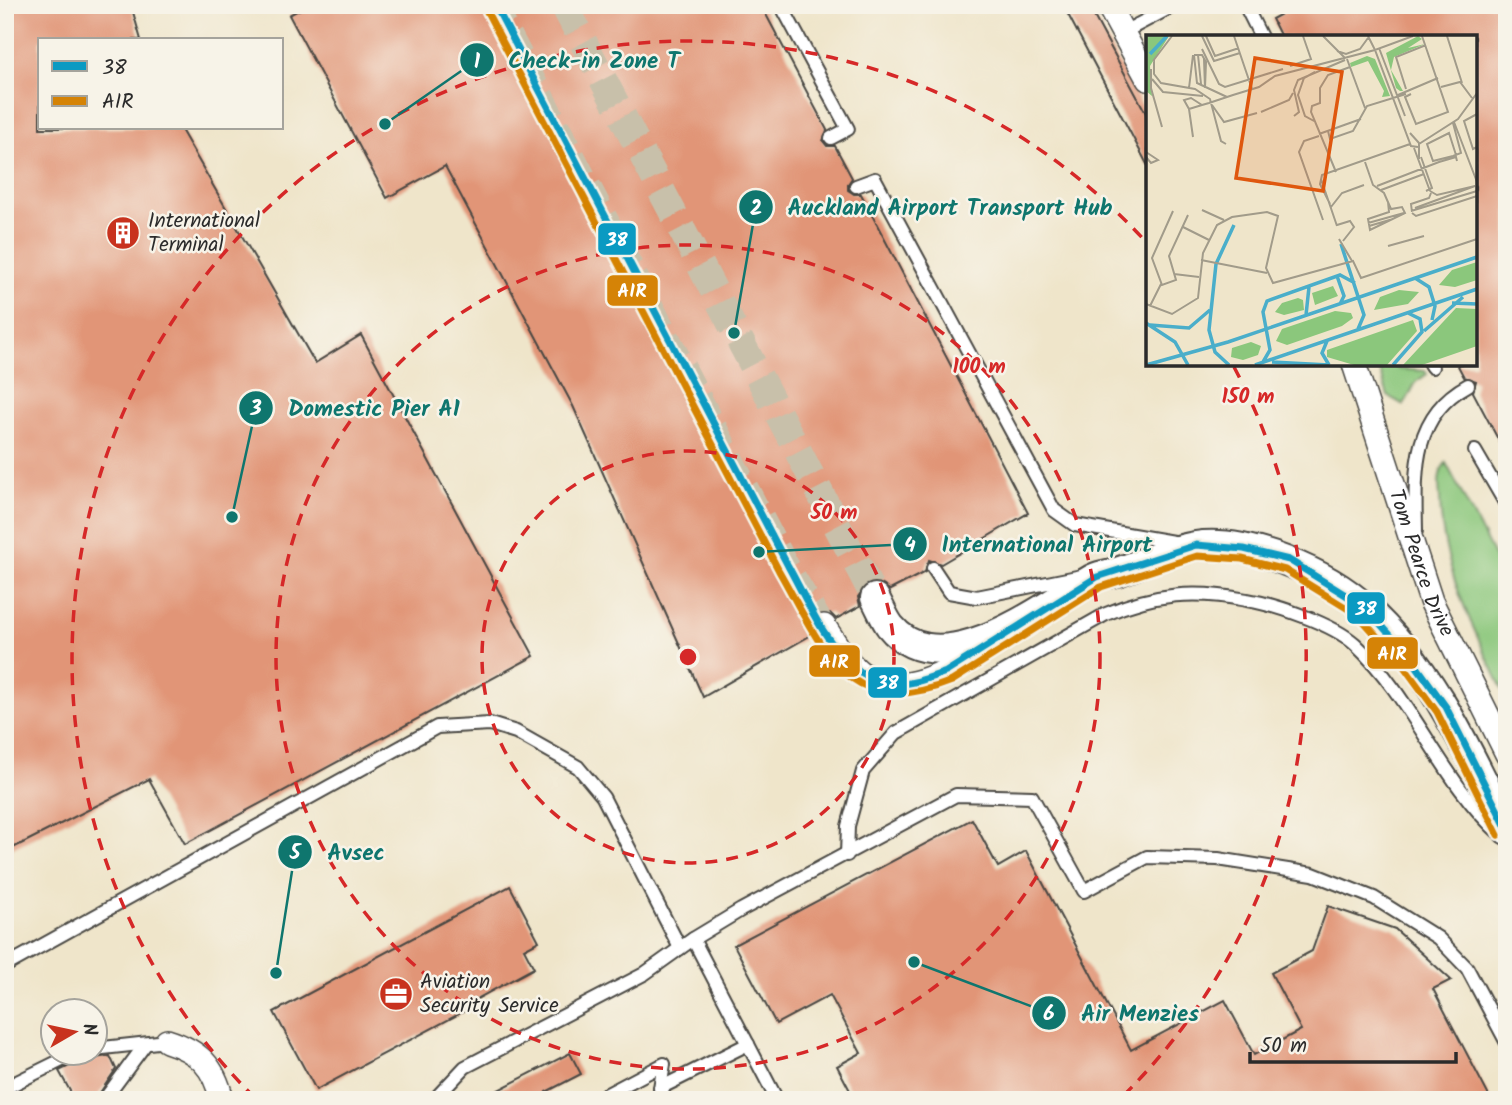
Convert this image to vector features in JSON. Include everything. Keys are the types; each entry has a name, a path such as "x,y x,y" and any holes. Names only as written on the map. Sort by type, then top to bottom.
{"street":[{"path":"1108,5 1146,75"},
{"name":"Tom Pearce Drive","path":"1355,366 1431,601 1507,754"},
{"path":"875,598 890,626 911,642 928,649 954,647 1013,627 1097,577 1196,545 1244,549 1289,560 1365,607 1410,657 1446,706 1507,830"},
{"path":"824,626 862,674 879,681 900,684 946,672 1097,577"},
{"path":"155,1044 201,1056 212,1071 222,1100"}],"lane":[{"path":"781,5 848,129 831,138"},
{"path":"1122,33 1175,5"},
{"path":"1245,5 1260,35"},
{"path":"856,186 875,179 1054,510 1075,525 1196,545"},
{"path":"1416,552 1415,466 1427,430 1441,404 1447,396 1468,384"},
{"path":"1475,451 1507,506"},
{"path":"933,568 949,592 977,597 1076,576 1097,577"},
{"path":"847,855 848,826 863,771 895,733 1106,614 1142,599 1214,594 1283,606 1353,642 1376,666 1476,813 1507,841"},
{"path":"5,966 437,727 464,724 490,724 516,732 578,767 603,797 680,948"},
{"path":"434,1100 465,1067 644,974 693,939 956,794 1032,797 1084,891 1147,857 1218,859 1313,874 1374,898 1437,938 1467,968 1507,1043"},
{"path":"693,939 777,1100"},
{"path":"108,1048 155,1044"},
{"path":"104,1100 155,1044"},
{"path":"663,1094 748,1044"},
{"path":"596,1100 664,1064 663,1094"},
{"path":"5,1088 50,1066"}],"green space":[{"path":"1379,366 1396,366 1398,369 1425,371 1427,374 1416,382 1404,405 1388,396"},
{"path":"1446,463 1507,581 1507,699 1463,602 1447,552 1439,485 1441,471"}],"building":[{"path":"5,5 131,5 140,38 38,38 38,130 181,130 315,363 361,335 534,656 185,844 149,779 5,852"},
{"path":"308,5 761,5 827,130 823,141 827,146 835,146 852,178 848,190 861,194 1028,513 941,564 929,560 925,572 890,590 876,582 867,584 858,597 860,606 836,619 830,613 817,614 811,620 813,634 703,697 573,406 445,166 387,198 289,15"},
{"path":"1063,5 1088,5 1146,113 1146,162"},
{"path":"1298,5 1507,5 1507,456 1473,392 1476,381 1464,377 1458,366 1477,366 1477,35 1280,35 1272,19"},
{"path":"972,819 998,867 1026,851 1131,1050 1225,1000 1254,1055 1301,1030 1271,973 1312,951 1328,906 1395,929 1451,980 1433,989 1491,1100 855,1100 837,1066 861,1053 830,995 776,1024 734,945"},
{"name":"Aviation Security Service","path":"510,886 539,941 524,949 534,968 460,1008 463,1012 316,1090 274,1012"},
{"path":"570,1053 581,1074 546,1092 550,1100 479,1100"},
{"path":"110,1056 116,1069 95,1100 75,1100 59,1071 69,1066 108,1066"}],"tunnel":[{"path":"495,5 788,566 824,626"},
{"path":"564,5 875,598"}],"transit line":[{"name":"38","path":"495,5 807,603 830,641 860,672 878,681 898,684 929,678 946,672 1097,577 1196,545 1244,549 1289,560 1365,607 1410,657 1446,707 1507,829"},
{"name":"AIR","path":"486,10 779,571 825,651 843,671 863,685 887,692 916,691 952,681 1101,587 1197,556 1242,559 1285,570 1358,615 1402,664 1437,712 1498,835"}],"place":[{"name":"Check-in Zone T","path":"385,124"},
{"name":"International Terminal","path":"123,233"},
{"name":"Auckland Airport Transport Hub","path":"734,333"},
{"name":"Domestic Pier A1","path":"232,517"},
{"name":"International Airport","path":"759,552"},
{"name":"Air Menzies","path":"914,962"},
{"name":"Avsec","path":"276,973"},
{"name":"Aviation Security Service","path":"396,994"}]}
